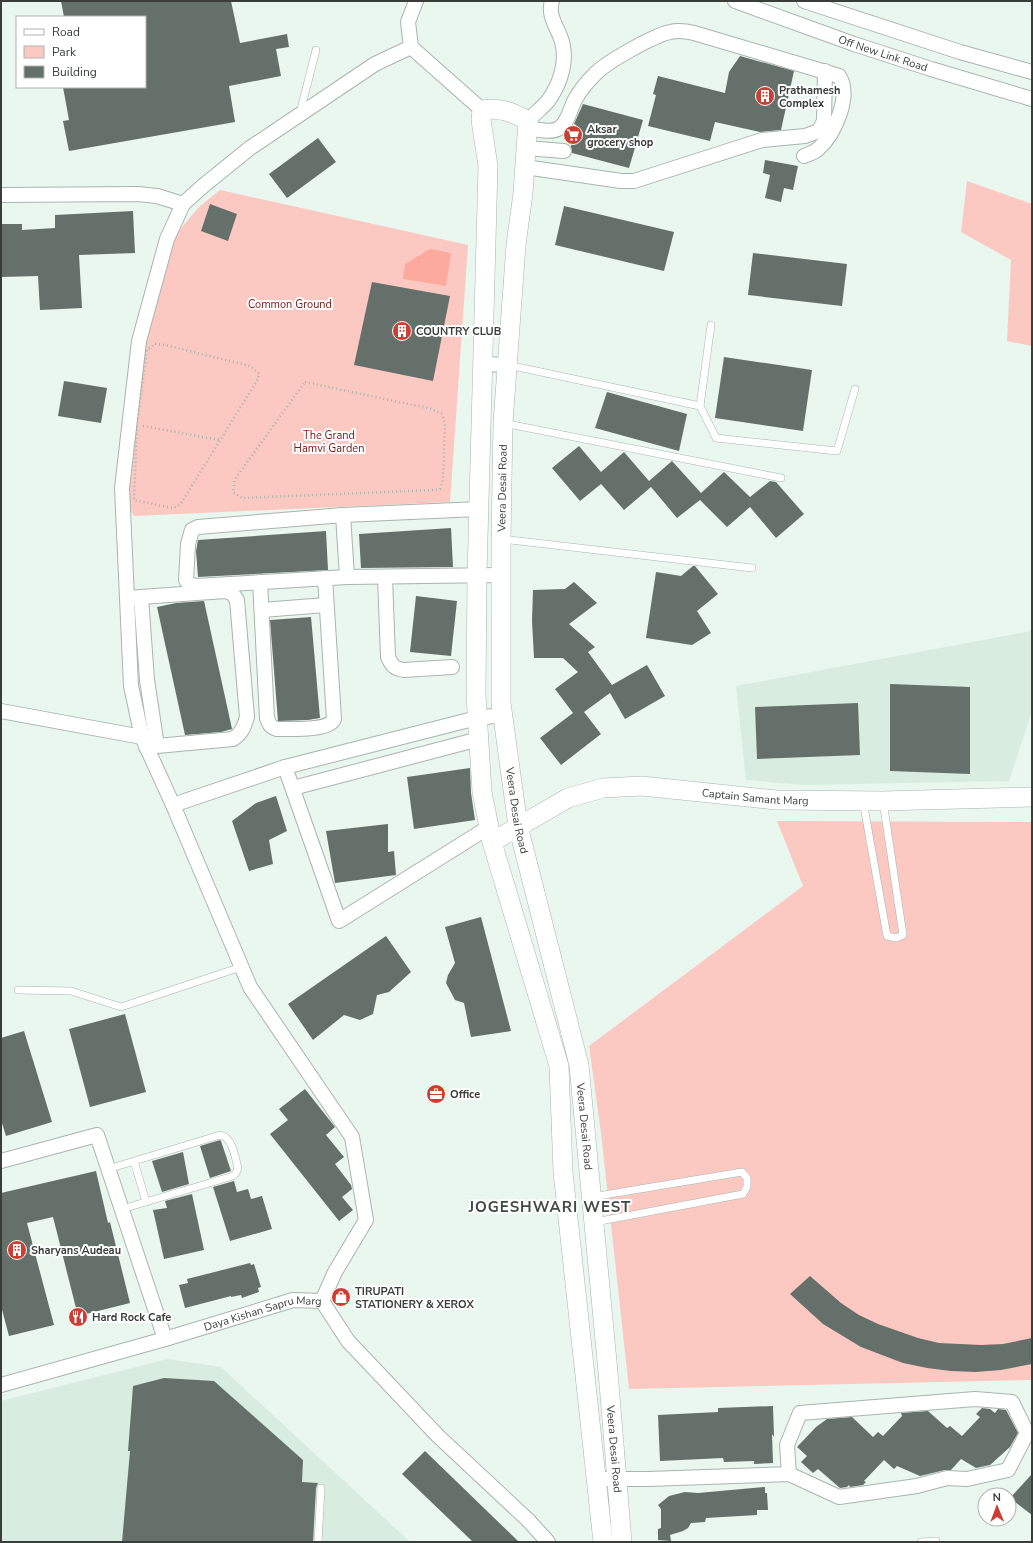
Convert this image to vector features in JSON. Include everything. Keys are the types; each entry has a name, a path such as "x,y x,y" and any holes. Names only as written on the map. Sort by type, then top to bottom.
{"street":[{"path":"416,1 408,22 411,47 482,110"},
{"path":"528,124 547,102 558,85 564,63 564,50 561,37 551,15 552,1"},
{"name":"Off New Link Road","path":"735,1 854,44 1032,99"},
{"path":"804,1 960,52 1032,72"},
{"path":"482,110 493,108 504,110 528,124 552,130 558,129 566,120 576,98 596,73 606,65 638,46 670,32 683,31 839,76 843,82 843,98 840,113 834,128 826,142 817,151 804,156"},
{"path":"322,1301 335,1272 366,1220 352,1137 250,987 148,743 131,686 122,488 139,341 168,239 183,204 250,148 375,64 411,47"},
{"path":"525,158 621,181 634,181 762,140 805,136 819,131 824,121 825,71"},
{"path":"482,110 481,120 488,166 477,574 476,695 482,792 490,834 560,1066 563,1172 603,1542"},
{"name":"Veera Desai Road","path":"528,124 516,245 503,423 501,539 502,703 518,826 579,1065 622,1542"},
{"path":"525,158 564,151"},
{"path":"1,195 138,194 157,196 183,204"},
{"path":"483,364 507,365"},
{"path":"479,509 343,515 198,527 192,530 188,544 186,580 189,584 196,586 347,577 477,574 502,575"},
{"path":"343,515 347,577"},
{"path":"385,577 388,657 392,665 396,669 404,670 452,667"},
{"path":"260,582 266,718 272,728 277,730 320,727 329,725 334,719 325,578"},
{"path":"1,711 148,743 233,739 240,734 247,717 237,600 232,593 225,591 127,598"},
{"path":"141,597 147,680 148,743"},
{"path":"262,610 326,605"},
{"path":"173,805 286,767 477,718 503,715"},
{"path":"293,788 479,739"},
{"path":"286,767 339,921 490,834"},
{"name":"Captain Samant Marg","path":"490,834 518,826 568,798 603,788 642,786 776,800 883,801 1032,797"},
{"path":"556,1056 575,1050"},
{"path":"1,1161 97,1135 165,1339"},
{"name":"Daya Kishan Sapru Marg","path":"1,1385 165,1339 293,1300 322,1301 348,1341 438,1436 528,1520 548,1542"},
{"path":"588,1400 610,1398"},
{"path":"596,1479 648,1479 789,1474 839,1496 917,1486 947,1478 967,1479 1008,1470 1028,1433 1012,1402 975,1399 800,1413 787,1445 789,1474"}],"lane":[{"path":"299,116 316,50"},
{"path":"711,325 700,406 716,438 837,451 855,389"},
{"path":"507,365 700,406"},
{"path":"503,423 781,478"},
{"path":"501,539 752,568"},
{"path":"863,800 887,936 896,938 903,935 883,801"},
{"path":"18,990 71,991 121,1007 241,967"},
{"path":"108,1169 220,1135 225,1136 229,1140 238,1168 233,1176 122,1209"},
{"path":"134,1161 146,1202"},
{"path":"592,1197 742,1172 747,1178 747,1187 743,1194 594,1222"},
{"path":"318,1542 321,1488"},
{"path":"921,1542 936,1540"}],"path":[{"path":"155,344 165,345 250,366 259,373 258,379 180,505 173,508 134,500 137,424 147,350 155,344"},
{"path":"305,382 432,409 442,414 444,432 443,480 440,489 242,498 233,492 235,479 305,382"},
{"path":"137,424 220,440"}],"shaded area":[{"path":"430,249 451,253 446,286 403,279 405,264"},
{"path":"1032,631 1032,711 1009,781 804,785 746,780 736,686"},
{"path":"168,1359 221,1367 410,1542 1,1542 1,1401"}],"green space":[{"path":"967,181 1032,204 1032,346 1007,341 1011,260 961,232"},
{"path":"220,190 468,245 450,502 134,516 129,508 126,489 143,343 171,240 199,207"},
{"path":"777,821 1032,822 1032,1380 629,1389 601,1133 589,1046 803,886"}],"building":[{"path":"61,1 231,1 240,43 287,34 289,47 276,49 281,76 229,86 235,122 69,151 63,121 69,120 63,88 146,88 146,16 64,16"},
{"path":"740,56 794,71 781,130 760,132 715,122 710,141 648,126 656,95 653,94 658,76 725,93 729,72"},
{"path":"583,104 643,120 629,168 572,153 571,146 576,125 574,124"},
{"path":"318,138 336,162 287,198 269,174"},
{"path":"765,160 798,166 793,190 784,188 781,202 765,198 770,175 763,173"},
{"path":"210,204 237,214 228,241 201,231"},
{"path":"564,206 674,232 664,271 555,245"},
{"path":"133,211 135,253 79,255 82,308 40,310 38,276 1,277 1,224 22,224 22,230 55,228 55,215"},
{"path":"753,253 847,264 842,306 748,295"},
{"name":"COUNTRY CLUB","path":"372,282 450,296 433,381 354,365"},
{"path":"724,357 812,370 803,431 715,418"},
{"path":"64,381 107,388 101,423 58,416"},
{"path":"607,392 687,414 679,451 595,428"},
{"path":"579,446 601,472 624,452 649,481 672,461 701,493 724,472 750,497 770,481 776,482 804,514 776,538 750,507 727,527 700,500 677,518 651,487 624,510 601,484 580,501 552,468"},
{"path":"451,528 453,567 361,568 359,534"},
{"path":"326,531 328,570 198,577 196,551 198,540"},
{"path":"695,566 718,594 697,611 711,633 692,645 646,638 656,572 681,576"},
{"path":"574,582 597,603 569,624 595,647 588,652 612,685 647,665 665,696 625,719 610,693 584,712 601,734 561,765 540,738 573,713 555,689 578,672 563,658 534,658 532,621 533,590 565,589"},
{"path":"416,596 457,601 451,656 410,652"},
{"path":"204,601 232,729 221,732 185,735 157,607 176,603"},
{"path":"311,617 320,718 278,721 270,620"},
{"path":"890,684 970,687 970,774 890,771"},
{"path":"858,703 860,755 757,759 755,707"},
{"path":"470,768 471,793 475,820 414,829 407,777"},
{"path":"276,796 287,831 269,840 273,864 249,871 232,821 256,803"},
{"path":"388,824 388,852 394,851 396,875 335,883 326,831"},
{"path":"481,917 511,1031 471,1037 464,1003 455,1000 446,983 448,975 455,963 445,927"},
{"path":"386,936 411,972 389,992 377,995 373,1014 360,1020 344,1015 313,1040 288,1004"},
{"path":"125,1014 146,1092 90,1107 69,1029"},
{"path":"24,1031 52,1122 6,1136 1,1120 1,1038"},
{"path":"305,1089 335,1127 326,1135 344,1157 335,1164 351,1185 352,1189 342,1197 353,1210 339,1221 270,1134 288,1120 279,1109"},
{"path":"220,1140 231,1171 210,1178 200,1146"},
{"path":"183,1152 189,1184 162,1192 152,1161"},
{"path":"96,1171 108,1223 110,1222 130,1303 78,1316 53,1217 27,1223 54,1325 9,1336 1,1306 1,1193"},
{"path":"234,1181 237,1192 248,1189 251,1199 262,1196 272,1229 230,1241 213,1187"},
{"path":"192,1194 204,1250 164,1259 153,1210 167,1208 165,1201"},
{"path":"250,1263 251,1265 254,1264 261,1287 258,1288 259,1292 242,1298 241,1295 231,1296 185,1308 179,1285 188,1283 187,1279"},
{"path":"810,1276 841,1303 859,1315 878,1324 918,1338 939,1343 981,1345 1003,1344 1032,1338 1032,1364 1001,1370 976,1372 951,1371 903,1363 861,1347 823,1324 790,1294"},
{"path":"164,1378 214,1381 303,1460 302,1482 318,1483 316,1488 313,1542 122,1542 130,1451 128,1451 133,1386"},
{"path":"773,1406 773,1463 754,1464 754,1461 724,1462 723,1458 660,1461 658,1415 718,1412 718,1408"},
{"path":"982,1408 990,1409 995,1413 998,1409 1006,1410 1018,1433 1010,1447 990,1465 976,1468 961,1459 951,1470 920,1476 897,1466 894,1469 884,1460 864,1481 866,1482 863,1485 850,1487 849,1485 847,1487 840,1488 818,1469 813,1473 801,1462 807,1456 797,1447 816,1427 827,1419 852,1417 873,1437 878,1432 883,1436 902,1416 901,1413 928,1411 947,1428 950,1426 962,1436 980,1417 976,1414"},
{"path":"425,1451 519,1542 473,1542 402,1474"},
{"path":"1032,1474 1032,1515 1017,1503 1017,1490"},
{"path":"765,1487 765,1493 767,1493 768,1510 757,1510 757,1515 706,1518 705,1522 691,1523 688,1528 683,1531 670,1535 671,1541 658,1540 658,1529 661,1528 661,1509 658,1505 669,1496 685,1492 698,1493"}],"place":[{"name":"Prathamesh Complex","path":"765,96"},
{"name":"Aksar grocery shop","path":"573,135"},
{"name":"COUNTRY CLUB","path":"402,331"},
{"name":"Office","path":"436,1094"},
{"name":"Sharyans Audeau","path":"17,1250"},
{"name":"TIRUPATI STATIONERY & XEROX","path":"341,1297"},
{"name":"Hard Rock Cafe","path":"78,1317"}],"district":[{"name":"JOGESHWARI WEST","path":"550,1207"}],"park label":[{"name":"Common Ground","path":"290,304"},
{"name":"The Grand Hamvi Garden","path":"329,441"}]}
